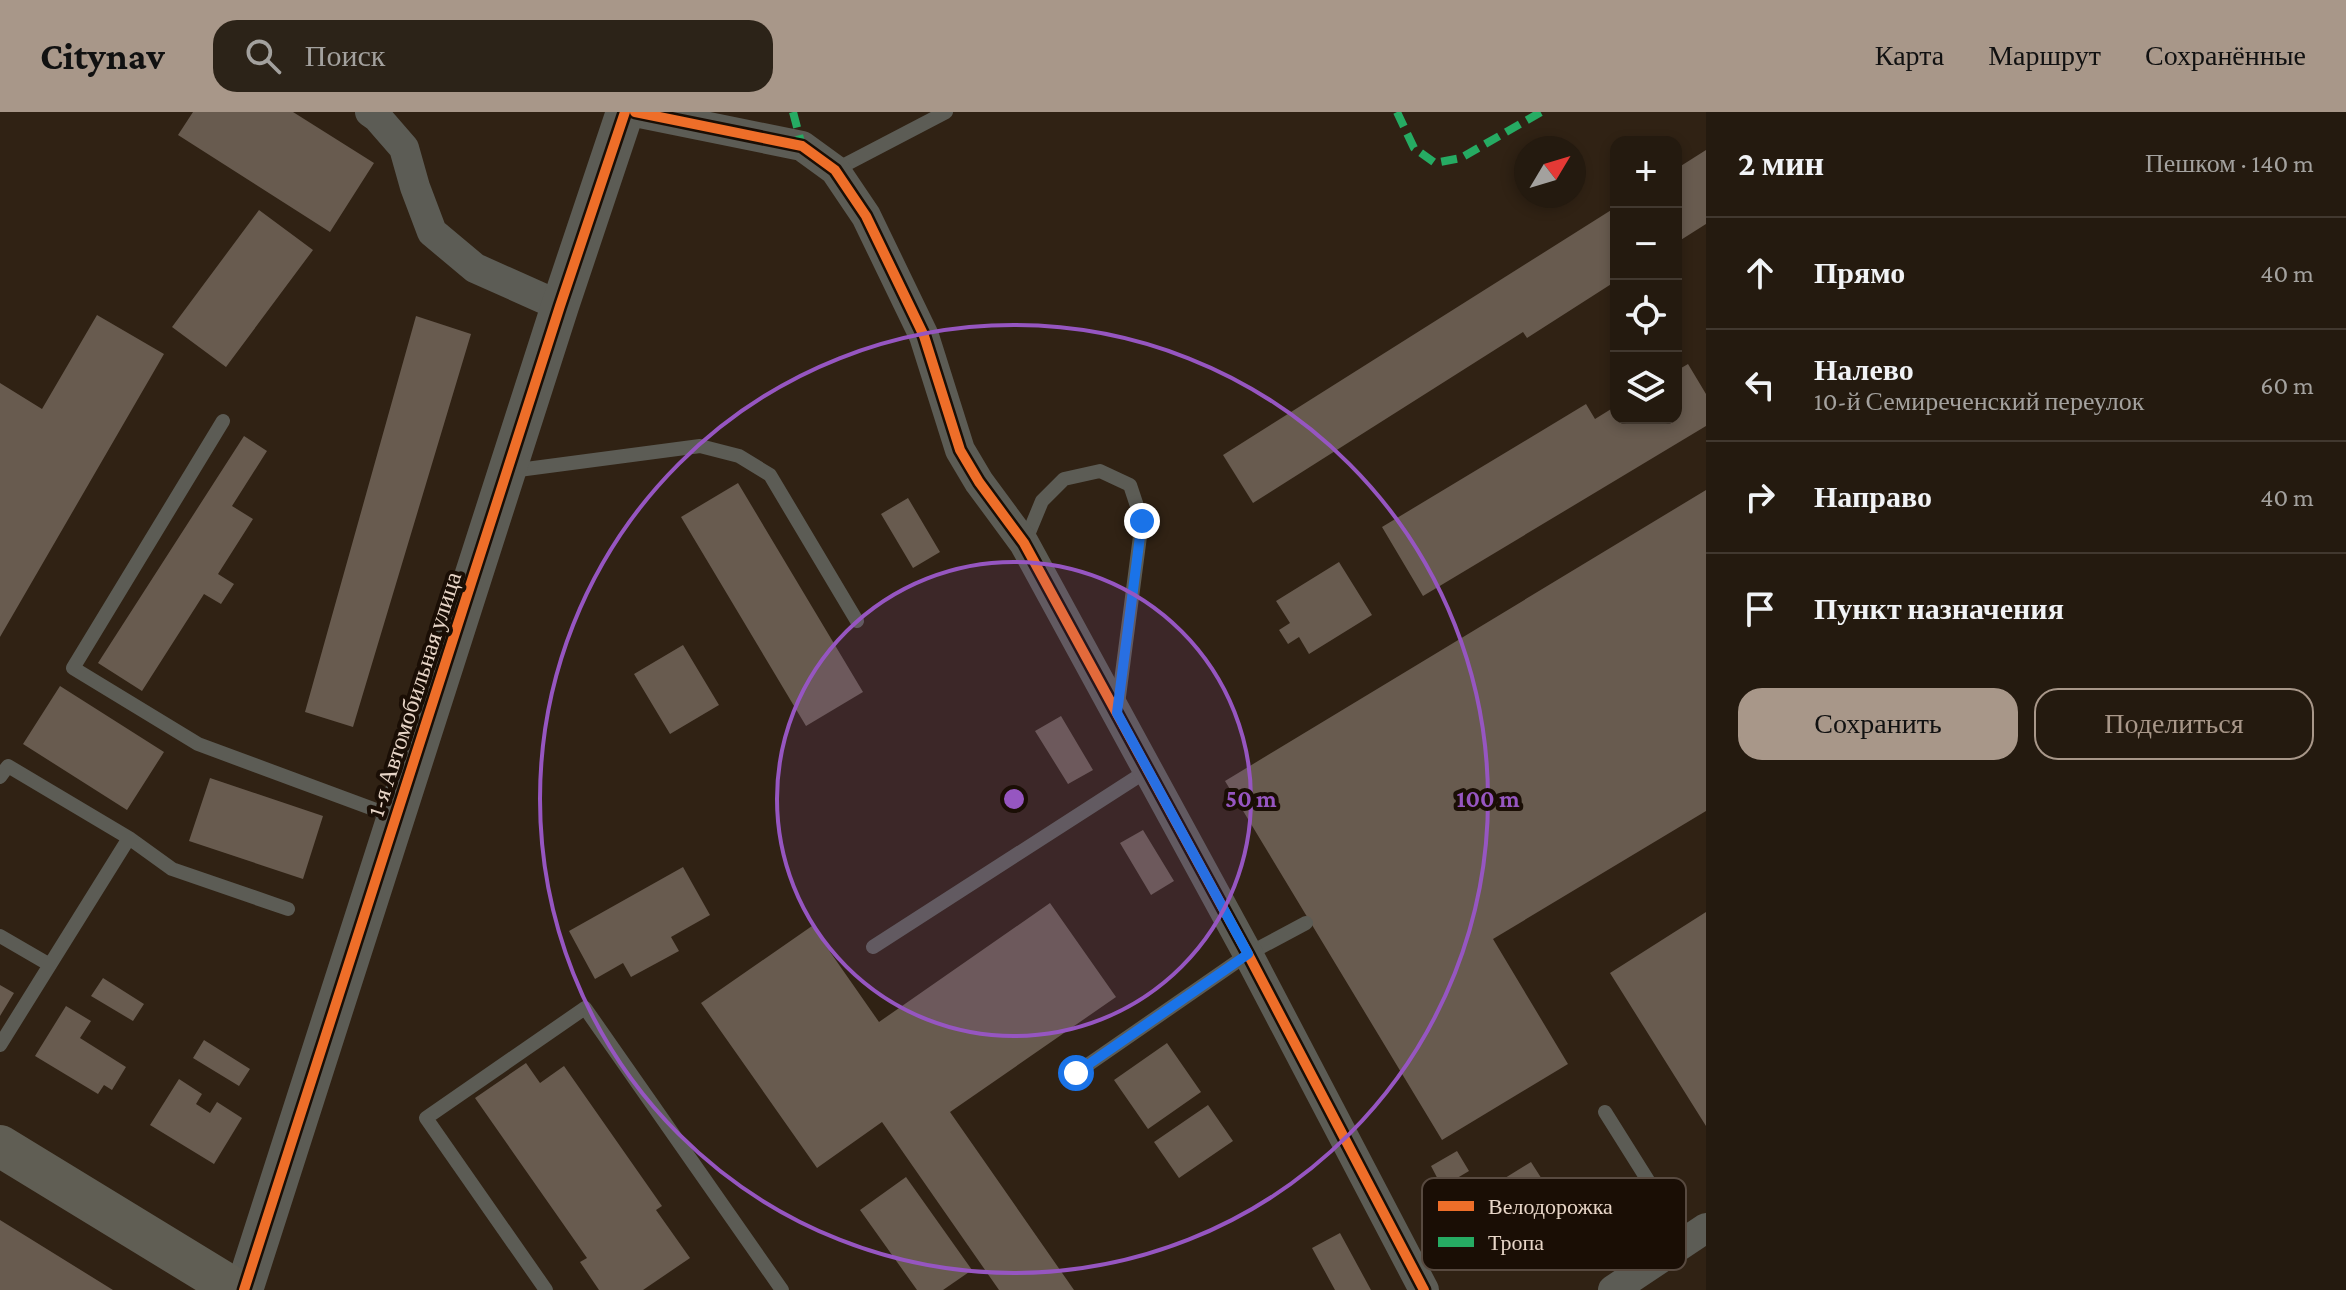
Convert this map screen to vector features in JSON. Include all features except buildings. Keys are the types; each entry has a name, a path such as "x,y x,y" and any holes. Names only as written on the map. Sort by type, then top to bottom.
{"main road":[{"path":"0,1146 236,1290"}],"street":[{"path":"370,112 404,148 432,232 475,268 560,306"},
{"name":"1-я Автомобильная улица","path":"244,1290 506,472 625,112"},
{"path":"635,112 802,146 835,170 866,216 924,336 960,450 979,482 1024,543 1248,954 1424,1290"},
{"path":"1613,1290 1643,1270"}],"lane":[{"path":"835,170 946,112"},
{"path":"223,421 73,668 198,744 396,817"},
{"path":"506,472 700,446 739,456 770,475 857,621"},
{"path":"1024,543 1042,501 1064,479 1100,471 1130,485 1142,521 1117,713"},
{"path":"0,777 8,766 129,838 172,869 288,909"},
{"path":"873,947 1148,770"},
{"path":"0,1045 129,838"},
{"path":"1076,1073 1248,954 1306,923"},
{"path":"0,936 50,965"},
{"path":"546,1290 426,1118 585,1008 782,1290"},
{"path":"1605,1112 1654,1178"}],"marked path":[{"path":"793,112 802,146"},
{"path":"1397,112 1414,148 1435,163 1461,158 1541,112"}],"cycle path":[{"path":"244,1290 625,112"},
{"path":"635,112 802,146 835,170 866,216 924,336 960,450 979,482 1024,543 1248,954 1424,1290"}],"route":[{"path":"1076,1073 1248,954 1117,713 1142,521"}]}
